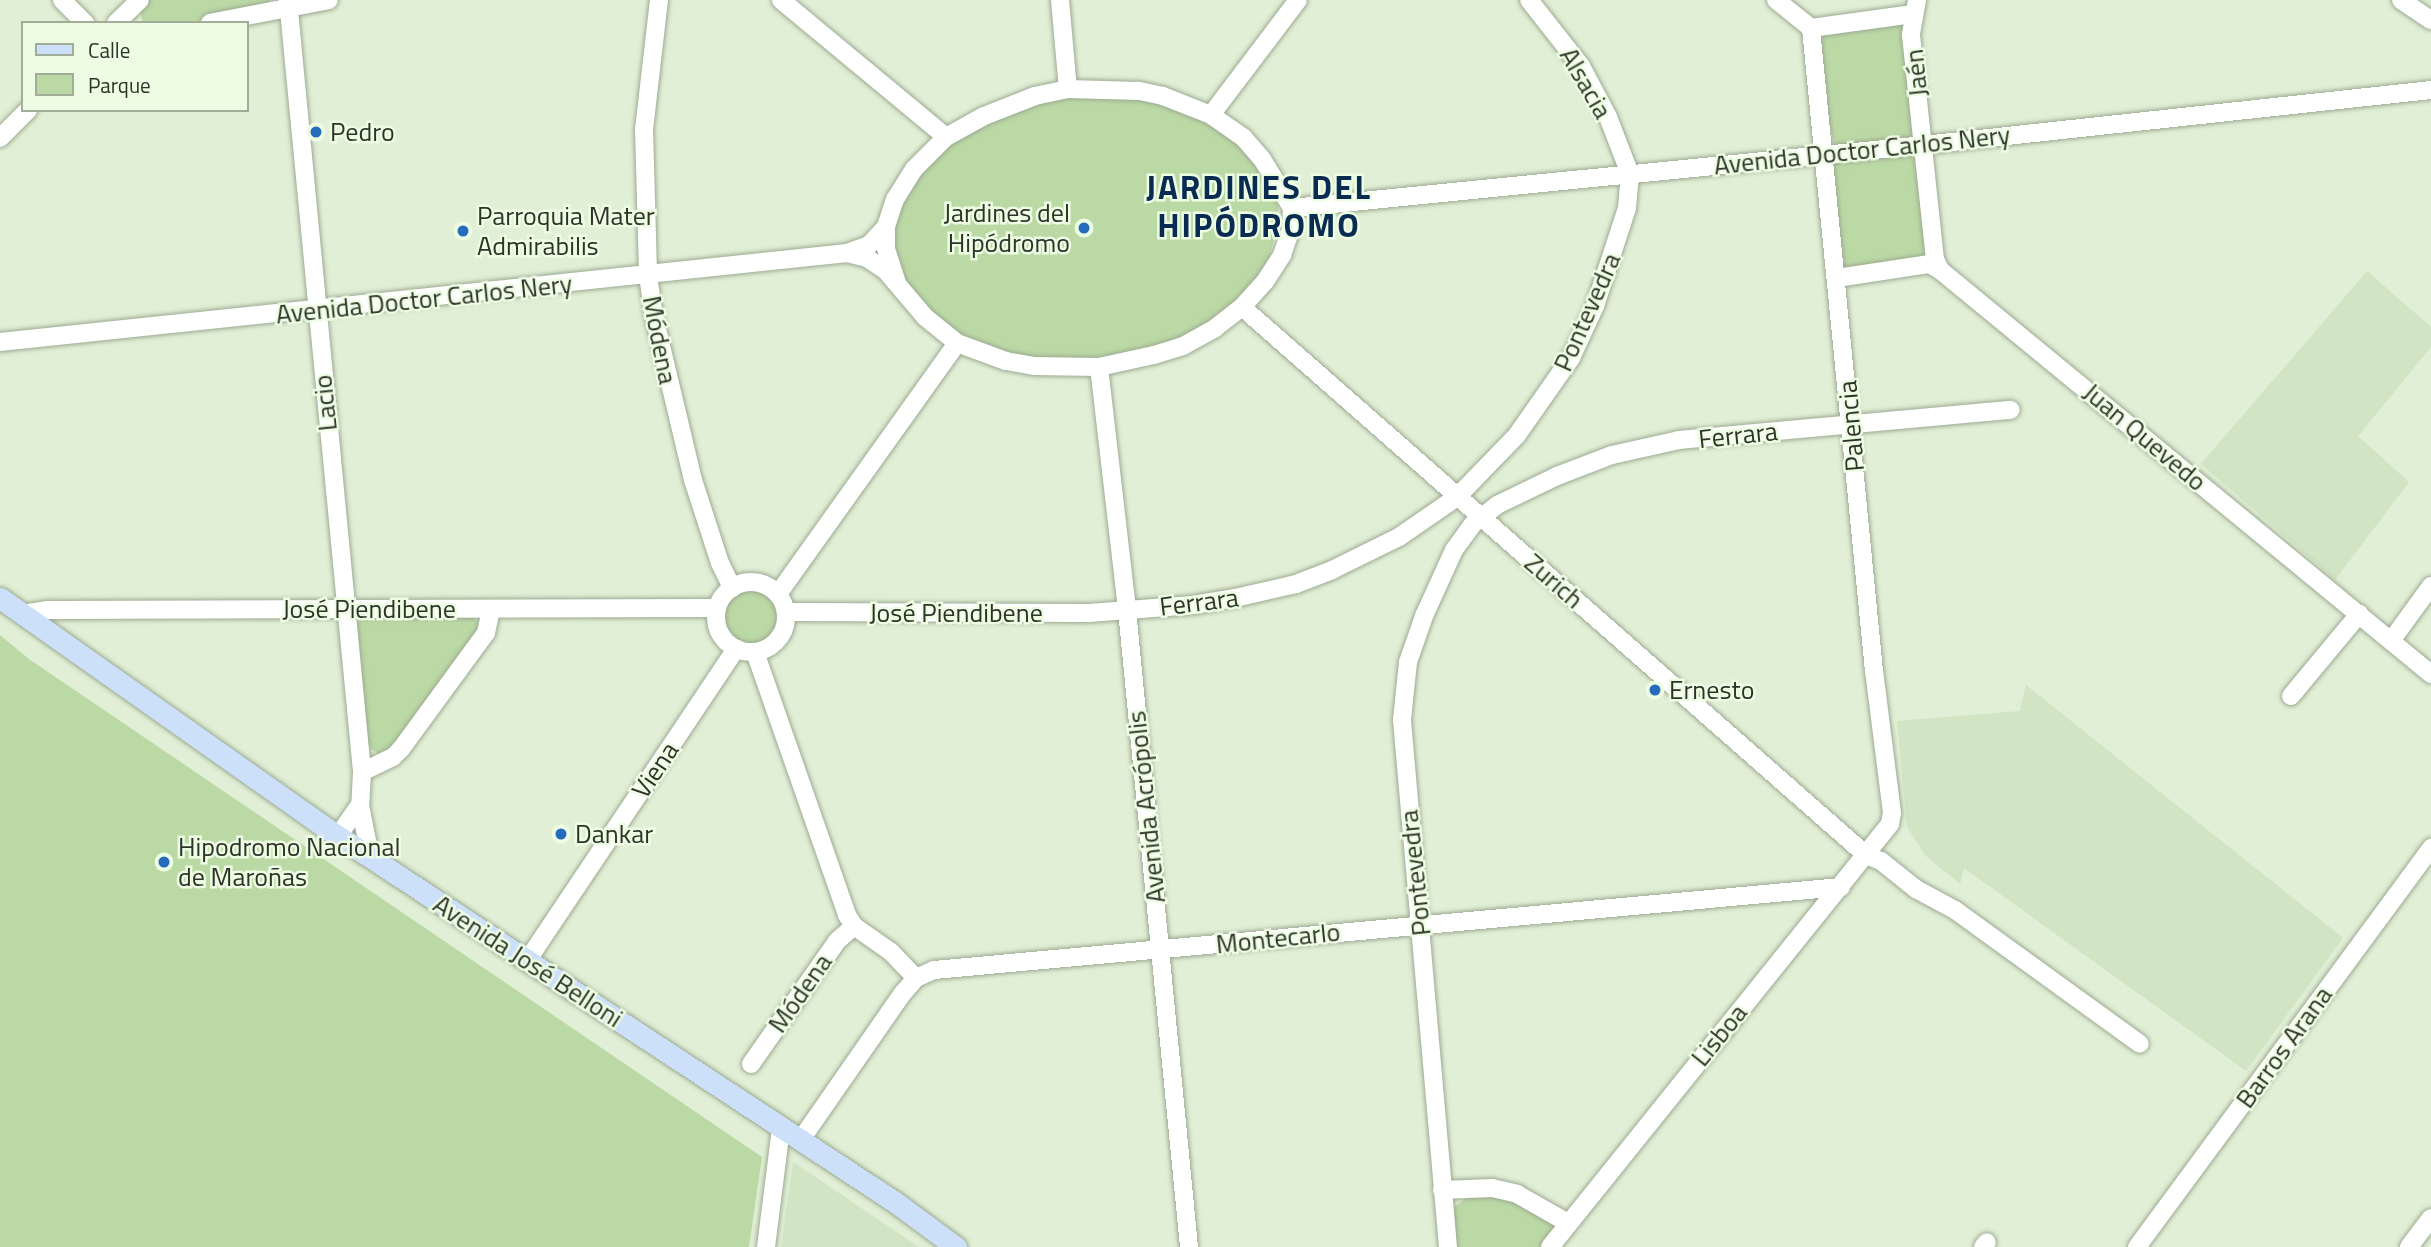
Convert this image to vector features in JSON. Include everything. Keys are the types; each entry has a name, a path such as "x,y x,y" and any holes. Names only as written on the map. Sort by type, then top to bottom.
{"main road":[{"name":"Avenida José Belloni","path":"0,598 338,836 800,1140 957,1247"}],"street":[{"path":"62,0 83,21"},
{"path":"118,21 140,0"},
{"path":"218,21 288,4 329,0"},
{"name":"Módena","path":"659,0 644,129 648,275 653,312 692,480 720,563 732,588"},
{"path":"781,0 946,136"},
{"path":"1060,0 1068,89"},
{"path":"1211,114 1298,0"},
{"name":"Alsacia","path":"1529,0 1581,66 1608,117 1630,174"},
{"path":"1776,0 1811,28 1915,7"},
{"path":"2401,0 2431,20"},
{"name":"Lacio","path":"288,4 315,311 362,772 360,805 370,856"},
{"name":"Jaén","path":"1915,7 1911,35 1935,259 1940,270"},
{"name":"Palencia","path":"1811,28 1874,671 1892,813 1890,824"},
{"name":"Avenida Doctor Carlos Nery","path":"847,253 867,258 897,282 925,317 957,344 1006,361 1034,366 1099,367 1144,358 1183,346 1207,333 1242,307 1266,281 1282,254 1291,229 1292,208 1275,175 1253,149 1211,114 1163,96 1139,91 1068,89 1003,107 946,136 902,186 886,227 886,250 897,282"},
{"name":"Avenida Doctor Carlos Nery","path":"1292,208 1924,145 2431,90"},
{"path":"0,138 26,112"},
{"name":"Pontevedra","path":"1457,497 1517,435 1571,358 1595,306 1624,226 1630,174"},
{"name":"Avenida Doctor Carlos Nery","path":"0,342 847,253 869,245 886,227"},
{"path":"1837,278 1930,264 1940,270"},
{"name":"Juan Quevedo","path":"1940,270 2391,641 2429,669"},
{"name":"Zurich","path":"1242,307 1866,855 1881,861 1916,889 1955,910 2140,1044"},
{"path":"778,594 957,344"},
{"name":"Avenida Acrópolis","path":"1099,367 1127,610 1189,1247"},
{"name":"Ferrara","path":"1480,516 1557,476 1612,455 1679,440 2011,410"},
{"name":"Ferrara","path":"1127,610 1235,598 1312,578 1399,537 1457,497"},
{"name":"Pontevedra","path":"1448,1247 1402,739 1408,663 1454,550 1480,516"},
{"path":"756,582 778,594 786,612 786,621 779,638 755,652 736,649 719,632 717,608 722,597 732,588 756,582"},
{"path":"2391,641 2431,586"},
{"name":"José Piendibene","path":"22,614 47,610 717,608"},
{"path":"362,772 393,757 401,749 486,633 491,610"},
{"name":"José Piendibene","path":"786,612 1127,610"},
{"path":"2291,696 2359,614"},
{"name":"Viena","path":"527,961 736,649"},
{"path":"755,652 847,915 854,926 883,944 916,978 800,1140"},
{"path":"338,836 360,805"},
{"name":"Lisboa","path":"1550,1247 1890,824"},
{"name":"Barros Arana","path":"2137,1247 2431,848"},
{"name":"Montecarlo","path":"916,978 934,970 1841,887"},
{"name":"Módena","path":"751,1064 836,941 854,926"},
{"path":"766,1247 781,1128"},
{"path":"1442,1190 1492,1188 1517,1194 1568,1223"},
{"path":"2409,1247 2431,1218"}],"shaded area":[{"path":"2367,271 2431,327 2431,347 2358,436 2409,482 2335,580 2201,464"},
{"path":"2026,685 2343,938 2246,1071 1964,868 1960,884 1926,856 1907,827 1897,721 2020,711"},
{"path":"793,1162 919,1247 781,1247"}],"green space":[{"path":"148,0 271,0 266,5 198,21 142,21 140,11"},
{"path":"1899,23 1905,31 1916,133 1911,137 1839,145 1834,142 1825,104 1820,42 1822,36 1826,32"},
{"name":"Jardines del Hipódromo","path":"1070,95 1146,98 1205,121 1231,138 1254,159 1271,185 1278,206 1277,228 1270,255 1256,281 1234,306 1181,341 1103,362 1023,360 952,332 920,306 892,260 896,206 944,144 995,115"},
{"path":"1913,155 1918,165 1926,258 1848,273 1842,268 1831,168 1833,161"},
{"path":"744,590 756,590 766,594 774,602 778,618 774,634 766,642 756,646 744,646 734,642 726,634 722,624 722,612 726,602 734,594"},
{"path":"364,616 472,616 480,626 391,749 380,754 372,750 367,742 356,625"},
{"name":"Hipodromo Nacional de Maroñas","path":"0,635 29,659 762,1157 749,1247 0,1247"},
{"path":"1472,1194 1513,1199 1554,1225 1555,1229 1547,1247 1456,1247 1454,1207"}],"place":[{"name":"Pedro","path":"316,132"},
{"name":"Jardines del Hipódromo","path":"1084,228"},
{"name":"Parroquia Mater Admirabilis","path":"463,231"},
{"name":"Ernesto","path":"1655,690"},
{"name":"Dankar","path":"561,834"},
{"name":"Hipodromo Nacional de Maroñas","path":"164,862"}],"district":[{"name":"JARDINES DEL HIPÓDROMO","path":"1259,207"}]}
